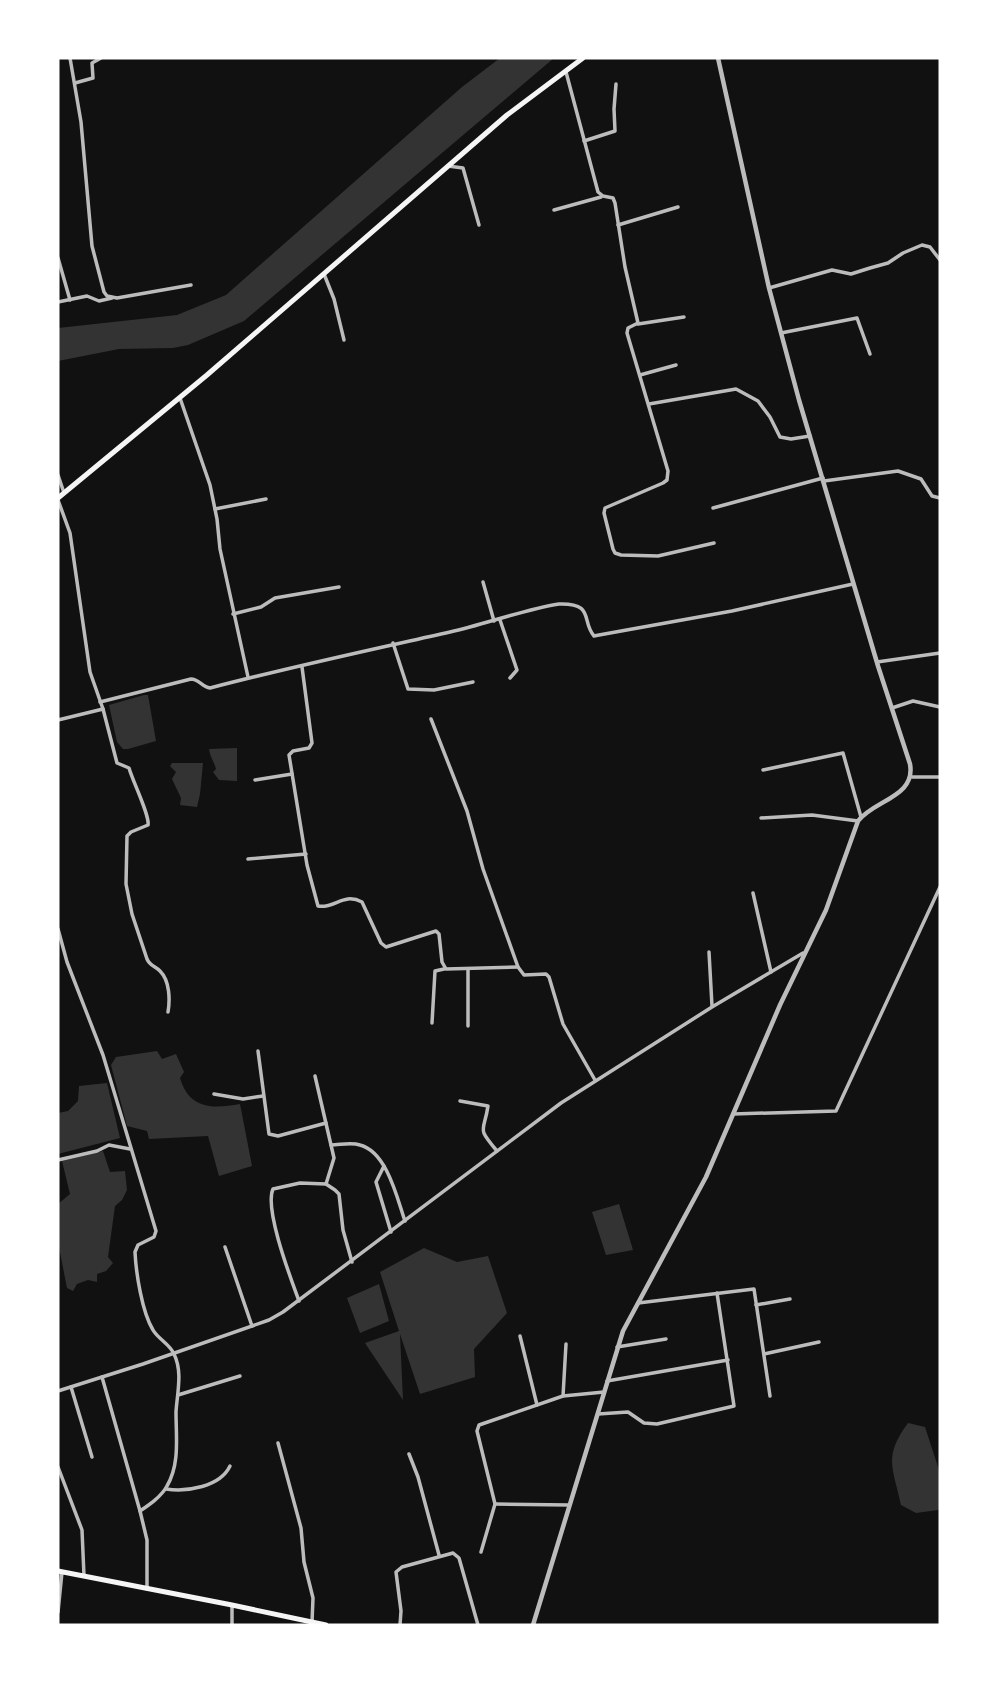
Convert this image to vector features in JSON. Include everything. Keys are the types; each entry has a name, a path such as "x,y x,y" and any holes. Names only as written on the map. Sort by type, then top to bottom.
{"main road":[{"path":"58,499 507,115 583,58"},
{"path":"60,1572 326,1625"}],"street":[{"path":"70,58 82,130 92,246 104,292 112,298"},
{"path":"75,83 93,78 92,63 101,58"},
{"path":"718,58 781,333 912,777 906,786 859,819 812,815 761,818"},
{"path":"566,72 598,192 614,199 638,324"},
{"path":"584,141 615,131 617,85"},
{"path":"446,167 463,167 479,225"},
{"path":"554,210 603,196"},
{"path":"618,225 678,207"},
{"path":"769,288 832,270 851,274 888,263 922,245 930,247 940,260"},
{"path":"58,258 69,300"},
{"path":"323,273 334,299 344,340"},
{"path":"58,302 87,296 99,301 191,285"},
{"path":"684,317 638,324 626,331 668,478 663,483 605,508 604,513 613,549 621,555 658,556 714,543"},
{"path":"781,333 856,318 860,321 870,354"},
{"path":"640,375 676,365"},
{"path":"649,404 736,389 758,401 782,438 810,436"},
{"path":"179,396 206,471 215,509 218,541 248,677"},
{"path":"713,508 824,480 898,471 921,479 932,496 940,498"},
{"path":"58,475 64,493"},
{"path":"58,499 70,533 90,672 117,763 130,768 150,822 127,836 126,884 146,959 160,971 168,991 170,1003 167,1013"},
{"path":"215,509 266,499"},
{"path":"483,582 494,621"},
{"path":"100,702 195,679 210,688 500,620 553,604 568,604 584,611 594,636 733,611 854,583"},
{"path":"233,614 261,607 275,598 339,587"},
{"path":"500,620 517,668 510,678"},
{"path":"393,643 408,689 434,690 473,682"},
{"path":"877,662 940,653"},
{"path":"302,666 312,743 309,748 290,754 306,854 318,906 323,907 348,897 362,902 381,943 386,947 436,931 439,934 442,962 446,969"},
{"path":"892,708 914,701 940,707"},
{"path":"58,720 103,709"},
{"path":"431,719 467,811 498,913 518,967 524,975 545,974 549,977 563,1024 595,1080"},
{"path":"533,1625 617,1347 694,1200 788,986 825,910 859,819 843,753 764,770"},
{"path":"255,780 292,774"},
{"path":"912,777 940,777"},
{"path":"248,859 306,854"},
{"path":"733,1114 836,1111 940,887"},
{"path":"754,893 771,972"},
{"path":"58,929 70,970 103,1055 156,1231 154,1237 138,1245 135,1252 144,1302 153,1330 174,1354 178,1380 175,1462 166,1489 140,1511"},
{"path":"709,952 712,1007"},
{"path":"58,1391 174,1354 275,1317 595,1080 803,953"},
{"path":"432,1023 435,971 518,967"},
{"path":"468,969 468,1026"},
{"path":"258,1051 267,1128 271,1136 326,1123"},
{"path":"315,1076 333,1164 326,1184"},
{"path":"214,1094 243,1099 263,1096"},
{"path":"460,1101 488,1106 482,1129 497,1150"},
{"path":"331,1145 353,1144 363,1146 373,1153 384,1166 405,1220"},
{"path":"58,1160 109,1145 130,1149"},
{"path":"384,1166 376,1182 391,1232"},
{"path":"299,1301 275,1223 271,1192 276,1188 289,1184 326,1184 340,1194 343,1230 352,1262"},
{"path":"225,1247 252,1326"},
{"path":"638,1303 752,1288 755,1292 770,1396"},
{"path":"596,1414 628,1412 638,1420 650,1424 730,1408 735,1402 717,1293"},
{"path":"756,1305 790,1299"},
{"path":"520,1336 537,1405"},
{"path":"617,1347 666,1339"},
{"path":"764,1354 819,1342"},
{"path":"563,1396 566,1344"},
{"path":"607,1381 728,1360"},
{"path":"178,1395 240,1376"},
{"path":"102,1377 147,1539 147,1589"},
{"path":"71,1387 92,1457"},
{"path":"481,1552 495,1504 478,1428 482,1424 563,1396 604,1392"},
{"path":"278,1443 300,1528 304,1562 313,1598 312,1622"},
{"path":"409,1454 439,1555"},
{"path":"166,1489 183,1490 213,1482 222,1478 230,1466"},
{"path":"58,1467 82,1530 84,1576"},
{"path":"495,1504 569,1505"},
{"path":"400,1625 396,1572 402,1567 453,1553 459,1558 478,1625"},
{"path":"58,1612 60,1572"},
{"path":"232,1605 233,1625"}],"shaded area":[{"path":"500,58 554,58 244,321 188,345 173,348 119,349 58,361 58,328 177,315 226,295 462,87"},
{"path":"148,695 156,741 123,749 117,742 109,705"},
{"path":"237,748 237,781 219,780 213,772 216,769 209,749"},
{"path":"172,763 203,763 197,807 180,805 181,798 172,779 176,772 170,766"},
{"path":"157,1051 162,1059 176,1054 184,1072 180,1078 184,1088 196,1101 211,1106 240,1104 252,1166 219,1176 208,1136 149,1139 147,1131 127,1126 111,1065 116,1057"},
{"path":"107,1083 120,1138 58,1154 58,1113 68,1111 78,1101 79,1086"},
{"path":"103,1151 110,1172 125,1171 127,1190 115,1206 108,1257 113,1263 106,1271 97,1274 97,1282 88,1280 77,1284 73,1291 67,1288 58,1242 58,1204 70,1194 62,1161"},
{"path":"619,1204 633,1250 606,1255 592,1212"},
{"path":"424,1248 457,1262 488,1256 507,1313 474,1349 475,1377 420,1394 400,1334 403,1400 365,1343 399,1331 380,1272"},
{"path":"379,1284 389,1321 360,1333 347,1298"},
{"path":"908,1423 925,1427 940,1473 938,1510 916,1513 901,1505 892,1462 895,1445"}]}
